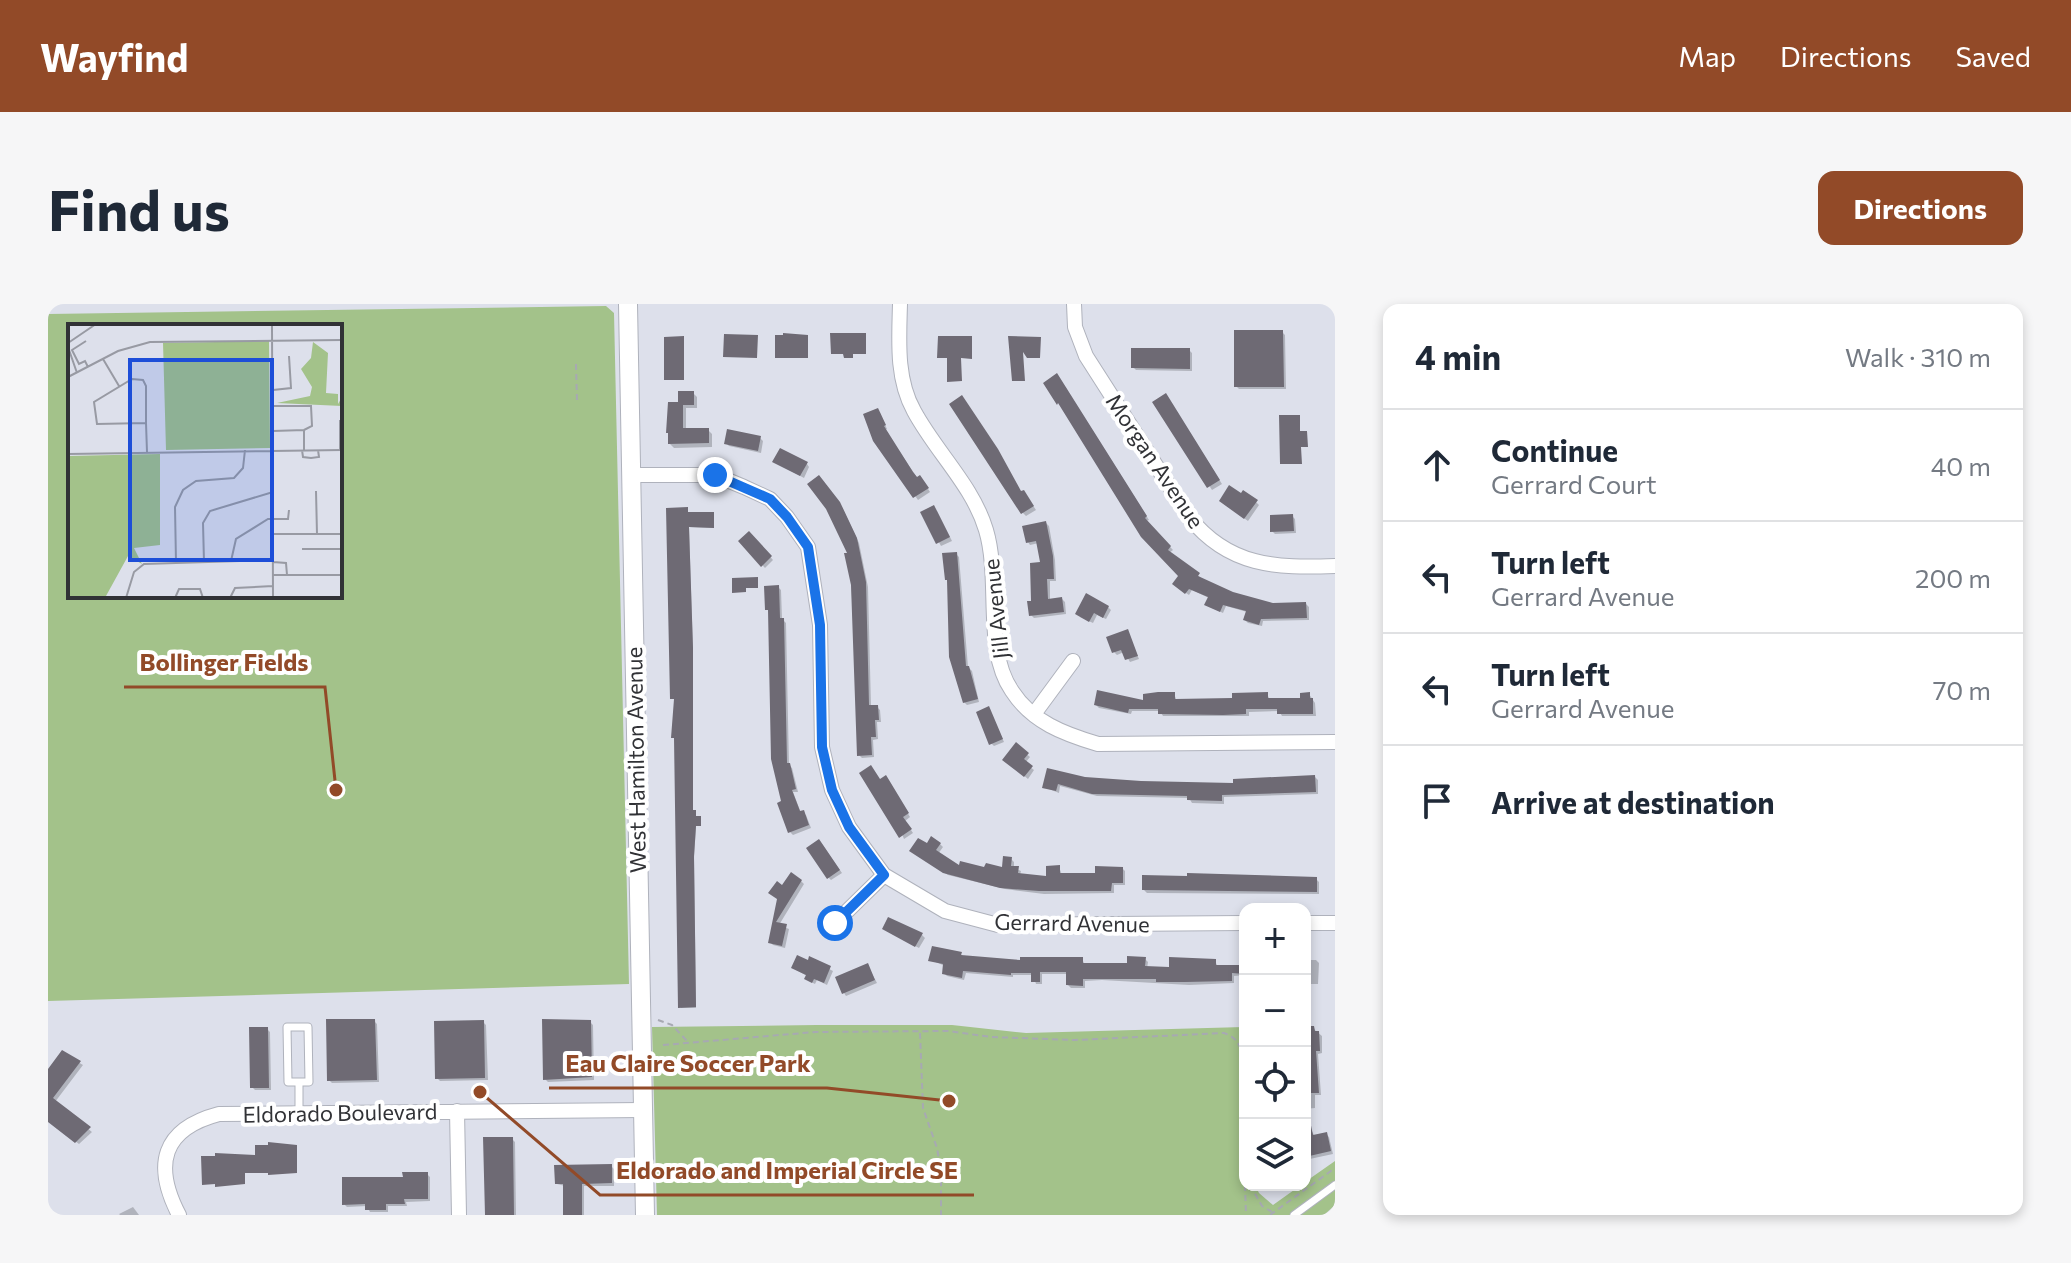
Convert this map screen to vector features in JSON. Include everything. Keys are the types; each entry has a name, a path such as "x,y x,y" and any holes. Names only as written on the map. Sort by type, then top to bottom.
{"street":[{"name":"West Hamilton Avenue","path":"628,304 645,1215"},
{"name":"Jill Avenue","path":"900,304 902,379 912,410 975,503 986,529 993,560 995,635 999,661 1011,691 1034,714 1064,734 1098,744 1335,742"},
{"name":"Morgan Avenue","path":"1074,304 1075,327 1086,356 1202,533 1233,553 1266,564 1283,568 1335,566"},
{"name":"Gerrard Avenue","path":"630,475 715,475 770,499 808,547 820,625 822,747 832,790 849,827 884,875 945,911 998,925 1239,923"},
{"path":"1034,714 1073,661"},
{"path":"835,923 884,875"},
{"path":"1311,923 1335,923"},
{"name":"Eldorado Boulevard","path":"179,1215 165,1183 168,1148 178,1134 197,1120 219,1114 643,1110"},
{"path":"457,1111 459,1215"}],"lane":[{"path":"287,1027 308,1027 309,1082 299,1082 288,1082 287,1027"},
{"path":"299,1082 299,1113"},
{"path":"1294,1215 1335,1185"}],"path":[{"path":"576,364 577,402"},
{"path":"657,1020 672,1025 688,1042"},
{"path":"920,1031 923,1108 937,1148 941,1172 941,1215"},
{"path":"663,1045 815,1032 948,1031 1007,1038 1075,1040 1224,1033 1234,1036 1239,1042 1243,1059 1244,1119"},
{"path":"1252,1191 1272,1214 1335,1168"},
{"path":"1246,1215 1248,1191"}],"green space":[{"path":"606,306 614,313 629,984 48,1001 48,314"},
{"path":"952,1025 1026,1033 1239,1027 1239,1191 1258,1191 1273,1205 1293,1191 1311,1191 1311,1178 1335,1161 1335,1205 1324,1215 657,1215 652,1027"}],"building":[{"path":"1234,330 1283,330 1284,387 1234,387"},
{"path":"830,333 866,333 866,354 844,358 843,354 831,354"},
{"path":"724,334 758,335 757,358 723,357"},
{"path":"775,335 808,335 808,358 775,358"},
{"path":"684,336 684,380 664,380 664,337"},
{"path":"938,336 972,336 972,359 961,358 962,381 947,382 947,358 937,358"},
{"path":"1008,336 1041,337 1040,358 1027,358 1023,352 1025,381 1012,381"},
{"path":"1131,348 1190,348 1190,369 1131,368"},
{"path":"1057,373 1147,516 1145,518 1171,546 1168,550 1200,573 1198,576 1233,592 1273,603 1306,602 1307,618 1261,619 1259,625 1243,620 1246,611 1223,605 1220,612 1204,605 1208,597 1189,589 1185,594 1172,584 1178,576 1141,537 1043,383"},
{"path":"678,391 694,391 694,405 683,405 683,428 709,428 709,443 668,444 668,402 678,402"},
{"path":"1166,393 1220,480 1207,488 1152,402"},
{"path":"962,395 1021,491 1024,490 1034,506 1021,514 949,404"},
{"path":"878,408 884,426 913,472 917,477 920,475 929,488 913,498 873,441 863,414"},
{"path":"1279,415 1300,415 1300,431 1307,431 1308,447 1301,447 1302,464 1280,464"},
{"path":"727,429 761,436 758,451 724,444"},
{"path":"780,448 808,462 800,476 772,462"},
{"path":"819,475 840,502 857,538 866,582 869,705 878,705 879,720 875,720 876,737 871,737 872,755 857,756 851,585 844,553 847,553 826,509 807,484"},
{"path":"1229,485 1258,500 1244,519 1219,501"},
{"path":"934,505 950,537 936,544 920,512"},
{"path":"688,507 688,512 714,512 714,528 689,527 693,810 696,810 696,816 701,816 701,826 696,826 694,856 696,1007 678,1008 674,738 671,738 674,699 670,699 666,508"},
{"path":"1293,514 1294,531 1270,532 1270,515"},
{"path":"1046,521 1054,579 1047,579 1048,599 1062,597 1064,612 1029,616 1030,563 1040,562 1036,541 1026,543 1022,526"},
{"path":"749,531 772,556 761,567 738,541"},
{"path":"957,552 966,666 969,666 978,699 963,703 949,657 947,580 942,553"},
{"path":"758,577 758,588 732,593 732,578"},
{"path":"779,585 780,618 784,618 787,763 790,763 796,789 792,790 809,825 788,833 777,803 781,801 771,759 768,610 765,610 764,586"},
{"path":"1086,593 1109,606 1103,618 1094,613 1089,622 1075,614"},
{"path":"1128,629 1138,656 1125,660 1121,650 1112,653 1106,637"},
{"path":"1097,690 1143,700 1143,694 1158,692 1175,692 1175,699 1232,698 1232,693 1268,692 1268,698 1300,698 1300,693 1310,692 1313,714 1277,714 1277,709 1246,709 1246,714 1223,715 1158,714 1158,709 1129,709 1128,713 1094,705"},
{"path":"989,706 1003,739 989,745 976,712"},
{"path":"1016,742 1029,753 1024,759 1033,766 1024,777 1002,760"},
{"path":"871,765 880,779 886,775 909,813 903,817 912,829 899,838 859,773"},
{"path":"1047,768 1085,777 1141,781 1233,783 1233,779 1315,775 1316,792 1222,795 1222,801 1187,800 1187,796 1092,794 1058,784 1056,791 1042,788"},
{"path":"931,836 941,843 936,850 959,865 960,861 984,867 986,863 1002,867 1003,856 1012,857 1011,866 1019,866 1018,873 1046,876 1046,866 1060,865 1060,873 1095,873 1095,866 1123,867 1123,883 1112,883 1111,891 1000,888 943,873 909,851 918,838 927,843"},
{"path":"819,839 840,870 827,879 806,848"},
{"path":"791,872 802,880 776,922 787,924 782,946 768,943 777,899 768,893 777,881 782,885"},
{"path":"1187,873 1317,877 1317,892 1142,890 1142,875 1187,876"},
{"path":"888,917 923,933 915,947 882,929"},
{"path":"932,946 962,952 961,955 1020,960 1020,957 1083,957 1083,963 1127,963 1127,956 1146,957 1145,966 1169,967 1169,957 1216,959 1216,965 1239,965 1239,974 1232,973 1232,981 1083,979 1083,986 1066,985 1066,972 1040,972 1040,982 1031,982 1031,973 1011,975 963,971 962,978 942,974 943,964 928,961"},
{"path":"797,955 808,960 809,956 831,966 824,983 814,979 812,983 804,979 806,975 791,968"},
{"path":"868,963 875,980 842,994 835,977"},
{"path":"326,1019 375,1019 377,1080 327,1081"},
{"path":"542,1019 591,1020 592,1077 543,1080"},
{"path":"484,1020 485,1078 435,1079 434,1021"},
{"path":"1311,1026 1319,1031 1320,1051 1316,1051 1319,1093 1311,1093"},
{"path":"249,1027 268,1027 269,1088 250,1088"},
{"path":"62,1050 81,1061 53,1098 91,1127 75,1143 48,1122 48,1069"},
{"path":"1311,1126 1313,1135 1327,1132 1331,1151 1311,1156"},
{"path":"483,1137 513,1137 514,1215 485,1215"},
{"path":"268,1142 297,1145 297,1173 245,1173 245,1184 202,1185 201,1156 215,1156 215,1153 255,1155 255,1145 268,1145"},
{"path":"612,1164 612,1183 582,1184 582,1215 563,1215 563,1184 555,1184 554,1165"},
{"path":"402,1172 428,1172 428,1199 404,1199 405,1204 386,1204 386,1210 365,1210 365,1204 342,1205 342,1177 403,1177"}],"place":[{"name":"Bollinger Fields","path":"336,790"},
{"name":"Eldorado and Imperial Circle SE","path":"480,1092"},
{"name":"Eau Claire Soccer Park","path":"949,1101"}],"route":[{"path":"715,475 770,499 808,547 820,625 822,747 832,790 849,827 884,875 835,923"}]}
